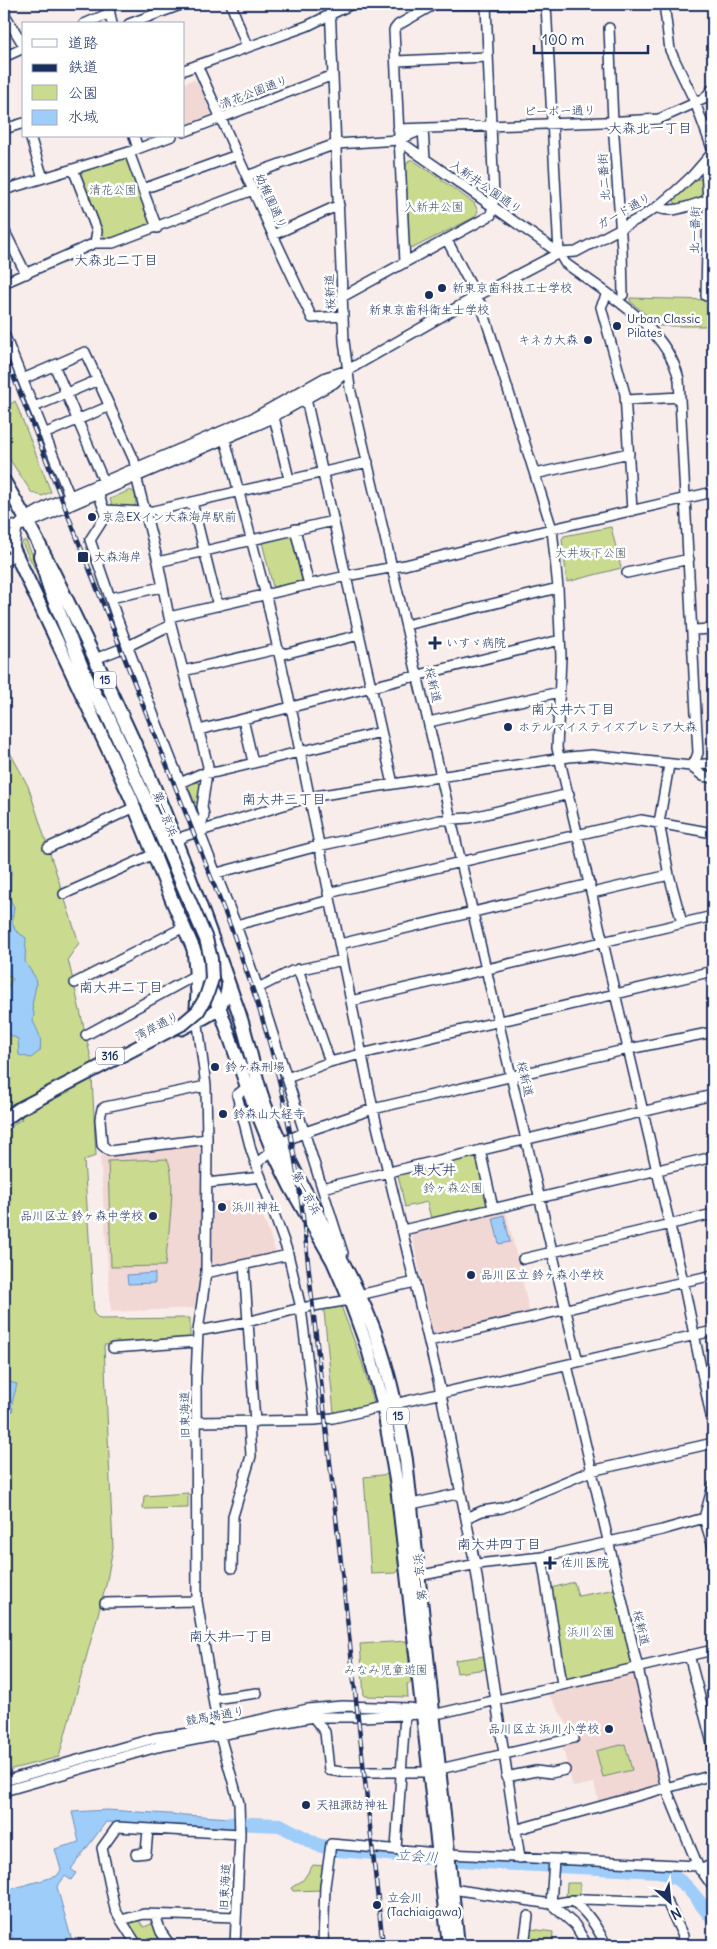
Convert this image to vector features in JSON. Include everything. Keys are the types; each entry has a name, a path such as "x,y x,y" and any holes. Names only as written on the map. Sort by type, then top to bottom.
{"highway":[{"name":"第一京浜","path":"4,481 24,523 38,541 151,781 239,1010 276,1146 290,1186 355,1297 381,1350 398,1486 413,1577 426,1712 435,1770 444,1859 449,1945"},
{"name":"第一京浜","path":"4,529 134,807 160,872 220,1009 247,1087 276,1146 353,1282 355,1297"},
{"path":"4,1121 19,1109 184,1023 198,1011 206,998 212,980 210,950 146,800 104,710 87,679 45,576 38,541"},
{"name":"15","path":"175,841 167,856 166,866 192,930 192,946"},
{"name":"第一京浜","path":"389,1406 406,1460 412,1504 413,1577"},
{"name":"第一京浜","path":"444,1859 452,1889 458,1945"}],"main road":[{"path":"192,946 197,993 196,1008"},
{"path":"220,1009 226,996 228,983"},
{"name":"湾岸通り","path":"4,1112 166,1026 214,996"},
{"name":"湾岸通り","path":"4,1121 220,1009"}],"street":[{"path":"108,4 112,22"},
{"path":"134,22 184,4"},
{"path":"231,4 247,47"},
{"name":"桜新道","path":"330,4 342,297 348,370 578,1362"},
{"path":"185,70 306,26 352,4"},
{"path":"405,263 394,30 398,25 434,4 546,5 559,254"},
{"path":"664,4 670,50 695,102 713,151"},
{"path":"342,297 491,215 493,208 486,5"},
{"path":"4,13 22,44"},
{"path":"89,22 110,13"},
{"name":"北二番街","path":"609,28 623,295"},
{"path":"4,57 22,48"},
{"path":"396,61 487,57"},
{"name":"幼稚園通り","path":"197,65 252,190 312,318 343,316"},
{"name":"清花公園通り","path":"185,132 333,75"},
{"name":"ピーポー通り","path":"398,130 490,125 613,122 659,118 704,99 713,88"},
{"path":"4,129 22,124"},
{"path":"246,176 336,144 398,140 424,129"},
{"path":"399,156 424,129"},
{"path":"424,129 425,159"},
{"path":"31,138 43,178"},
{"path":"134,138 134,150 143,189 158,228"},
{"path":"4,190 134,150 167,138"},
{"name":"入新井公園通り","path":"398,140 559,254 565,263 643,322 660,341 678,372 681,389 690,559 698,753 690,766"},
{"name":"ガード通り","path":"348,370 477,296 559,254 576,252 657,207 702,166 713,151"},
{"path":"143,189 237,155"},
{"name":"北一番街","path":"702,166 706,170 710,199 706,296"},
{"path":"74,169 98,231 95,243"},
{"path":"4,283 95,243 113,243 158,228 252,190"},
{"path":"657,207 664,211 671,210 710,199"},
{"path":"273,235 338,205"},
{"path":"4,230 26,274"},
{"path":"447,240 482,307 552,529 558,588 560,640 557,748 670,1224 713,1426"},
{"path":"607,294 600,307 626,400 632,511"},
{"path":"4,334 70,496"},
{"path":"23,379 85,352 134,460 170,621 199,730 208,772 202,807 204,815 200,830"},
{"path":"54,365 104,482"},
{"path":"4,562 15,551 24,523 49,505 104,482 136,473 225,439 274,417 334,382 348,370"},
{"path":"4,523 24,523 98,493 255,417 326,377 348,370"},
{"path":"34,407 98,380"},
{"path":"626,400 680,397"},
{"path":"306,399 393,784"},
{"path":"44,434 110,406"},
{"path":"274,417 289,479"},
{"path":"225,439 266,596 291,707 373,1110 441,1394 475,1564 506,1777 520,1858"},
{"path":"535,474 629,453"},
{"path":"105,510 145,512 368,462"},
{"path":"95,659 128,646 170,621 218,606 713,492"},
{"path":"98,493 106,515 90,540 128,646 236,925 288,1078 353,1282"},
{"path":"192,502 218,606"},
{"path":"158,562 333,520"},
{"path":"295,529 309,585"},
{"path":"627,573 690,559"},
{"path":"110,598 162,587"},
{"path":"406,625 558,588"},
{"path":"693,630 713,629"},
{"path":"183,671 277,649 284,654 359,635"},
{"path":"199,730 560,640"},
{"path":"429,722 559,692"},
{"path":"243,719 253,762"},
{"path":"180,783 208,772 217,772 381,732"},
{"path":"64,894 154,854 175,841 200,830 309,797 560,758 592,755 669,765 713,765"},
{"path":"669,765 659,823 669,875 682,923"},
{"path":"690,766 703,776 713,778"},
{"path":"217,873 318,846 440,820 469,818 569,794"},
{"path":"48,848 134,807"},
{"path":"236,925 329,896 462,862 641,820 713,833"},
{"path":"340,944 473,913 669,875"},
{"path":"351,1001 713,916"},
{"path":"75,983 184,927"},
{"path":"258,988 298,969 343,960"},
{"path":"298,969 330,1062"},
{"path":"288,1078 330,1062 361,1054 713,971"},
{"path":"86,1035 194,976"},
{"name":"旧東海道","path":"196,1008 206,1086 207,1139 206,1273 197,1342 197,1601 219,1732 239,1803 240,1832 235,1945"},
{"path":"256,1164 276,1146 305,1132 373,1110 629,1049 713,1032"},
{"path":"206,1086 105,1107 102,1109 100,1119 102,1145 109,1151 207,1139"},
{"path":"247,1087 237,1095 251,1150 288,1255 301,1308 315,1420"},
{"path":"322,1188 713,1095"},
{"path":"480,1150 493,1208"},
{"path":"403,1230 493,1208 540,1199 713,1156"},
{"path":"207,1183 261,1177"},
{"path":"523,1259 713,1214"},
{"path":"206,1273 288,1255"},
{"path":"232,1568 233,1516 251,1456 252,1422 244,1265"},
{"path":"429,1341 713,1274"},
{"path":"198,1332 415,1282"},
{"path":"198,1422 315,1420 389,1406 713,1331"},
{"path":"113,1348 197,1342"},
{"name":"桜新道","path":"567,1365 666,1788 699,1868 713,1887"},
{"path":"466,1518 502,1508 591,1471 713,1442"},
{"path":"713,1486 704,1518 713,1547"},
{"path":"412,1504 461,1493"},
{"path":"413,1577 475,1564 542,1557 662,1530 704,1518"},
{"path":"542,1557 562,1684"},
{"path":"105,1603 197,1601"},
{"path":"426,1712 496,1700 713,1650"},
{"path":"689,1655 713,1747"},
{"path":"213,1699 257,1692"},
{"name":"競馬場通り","path":"4,1791 157,1747 320,1707 352,1706 426,1712"},
{"name":"競馬場通り","path":"4,1781 155,1738 219,1732 313,1717 405,1716 426,1712"},
{"path":"396,1849 405,1716"},
{"path":"313,1717 325,1732 329,1770 341,1772 435,1770 574,1738"},
{"path":"506,1777 536,1771 550,1774 565,1770"},
{"path":"515,1830 713,1774"},
{"path":"137,1945 115,1910 102,1848 117,1827 240,1832"},
{"path":"136,1854 146,1853 148,1829"},
{"path":"323,1945 325,1886 331,1844 396,1849 444,1859 520,1858 554,1865 699,1868 713,1864"},
{"path":"552,1904 554,1865"},
{"path":"452,1889 552,1904 572,1900 667,1902 683,1936 681,1945"},
{"path":"572,1900 583,1909 598,1927 606,1945"},
{"path":"552,1904 575,1924 587,1945"},
{"path":"121,1920 144,1914 236,1917"},
{"path":"155,1915 161,1932 170,1945"},
{"path":"524,1945 528,1916"}],"shaded area":[{"path":"193,80 199,83 212,116 185,127 185,83"},
{"name":"品川区立 鈴ヶ森中学校","path":"200,1144 202,1276 195,1308 111,1312 100,1156"},
{"path":"239,1201 240,1205 258,1202 275,1250 272,1255 218,1268 212,1264 214,1202"},
{"name":"品川区立 鈴ヶ森小学校","path":"503,1210 507,1215 530,1314 438,1336 434,1334 412,1236 415,1230"},
{"name":"品川区立 浜川小学校","path":"633,1674 662,1786 599,1805 594,1783 573,1787 562,1745 577,1740 547,1692"}],"green space":[{"name":"清花公園","path":"128,156 153,224 113,239 105,238 79,172"},
{"name":"入新井公園","path":"409,160 413,160 474,203 478,211 475,217 413,248 409,246 405,167"},
{"path":"696,179 703,179 704,195 701,198 676,205 674,200"},
{"path":"630,298 713,300 713,326 659,326 630,301"},
{"path":"15,401 51,492 42,496 32,493 4,451 4,408"},
{"path":"130,490 135,493 136,505 132,507 112,506 110,499"},
{"name":"大井坂下公園","path":"611,527 621,568 567,582 562,539 564,536"},
{"path":"291,535 302,581 273,587 262,542"},
{"path":"26,541 34,558 39,575 22,543"},
{"path":"4,741 28,786 79,943 68,959 91,1058 96,1156 84,1160 94,1314 100,1319 190,1318 190,1337 104,1345 113,1548 106,1585 59,1757 4,1771 4,1135 14,1124 22,1119 16,1102 4,1107"},
{"path":"198,782 202,786 198,802 195,803 188,786"},
{"name":"鈴ヶ森公園","path":"478,1155 489,1201 485,1206 431,1219 427,1202 405,1207 398,1175"},
{"path":"167,1159 172,1180 172,1194 165,1266 111,1267 108,1161"},
{"path":"341,1306 362,1362 374,1404 334,1413 324,1311 326,1308"},
{"path":"389,1474 399,1570 396,1573 371,1574 364,1477"},
{"path":"188,1493 188,1508 143,1509 144,1496"},
{"name":"浜川公園","path":"574,1582 578,1596 616,1589 632,1664 564,1681 551,1588"},
{"name":"みなみ児童遊園","path":"407,1641 411,1683 407,1684 408,1697 364,1696 360,1644"},
{"path":"484,1656 486,1669 457,1673 455,1660"},
{"path":"625,1744 632,1770 603,1777 596,1751"},
{"path":"313,1865 325,1866 323,1890 293,1891 291,1888 303,1880"},
{"path":"567,1883 580,1883 580,1898 566,1898"},
{"path":"137,1918 144,1927 154,1923 166,1945 140,1945 127,1925 129,1920"},
{"path":"531,1929 553,1932 552,1945 528,1945"}],"water":[{"path":"4,848 11,869 10,899 14,907 12,921 15,930 26,938 25,962 35,977 36,985 32,1005 33,1021 40,1036 41,1046 40,1051 31,1058 19,1055 18,1039 10,1035 4,1018 5,990 13,979 4,973"},
{"path":"504,1215 510,1242 499,1244 493,1218"},
{"path":"155,1273 155,1283 128,1284 127,1275"},
{"path":"4,1381 17,1384 11,1407 13,1408 12,1412 4,1409"},
{"path":"107,1810 247,1819 246,1828 106,1822 71,1869 76,1873 71,1880 65,1876 57,1887 73,1945 14,1945 4,1905 4,1891 57,1876 61,1870 55,1849 79,1842 72,1812"}],"waterway":[{"name":"立会川","path":"229,1823 280,1825 318,1845 338,1850 498,1863 659,1871 670,1875 685,1885 713,1918"}],"railway":[{"path":"4,353 233,933 258,1004 283,1095 302,1208 383,1945"}],"place":[{"name":"新東京歯科技工士学校","path":"442,288"},
{"name":"新東京歯科衛生士学校","path":"429,295"},
{"name":"Urban Classic Pilates","path":"617,326"},
{"name":"キネカ大森","path":"588,340"},
{"name":"京急EXイン大森海岸駅前","path":"92,517"},
{"name":"大森海岸","path":"83,557"},
{"name":"いすゞ病院","path":"435,643"},
{"name":"ホテルマイステイズプレミア大森","path":"508,727"},
{"name":"鈴ヶ森刑場","path":"215,1067"},
{"name":"鈴森山大経寺","path":"223,1114"},
{"name":"浜川神社","path":"222,1207"},
{"name":"品川区立 鈴ヶ森中学校","path":"153,1216"},
{"name":"品川区立 鈴ヶ森小学校","path":"471,1275"},
{"name":"佐川医院","path":"550,1563"},
{"name":"品川区立 浜川小学校","path":"609,1729"},
{"name":"天祖諏訪神社","path":"306,1805"},
{"name":"立会川 (Tachiaigawa)","path":"377,1905"}],"district":[{"name":"大森北一丁目","path":"650,128"},
{"name":"大森北二丁目","path":"116,260"},
{"name":"南大井六丁目","path":"573,709"},
{"name":"南大井三丁目","path":"284,799"},
{"name":"南大井二丁目","path":"121,987"},
{"name":"東大井","path":"434,1170"},
{"name":"南大井四丁目","path":"499,1544"},
{"name":"南大井一丁目","path":"231,1636"}]}
